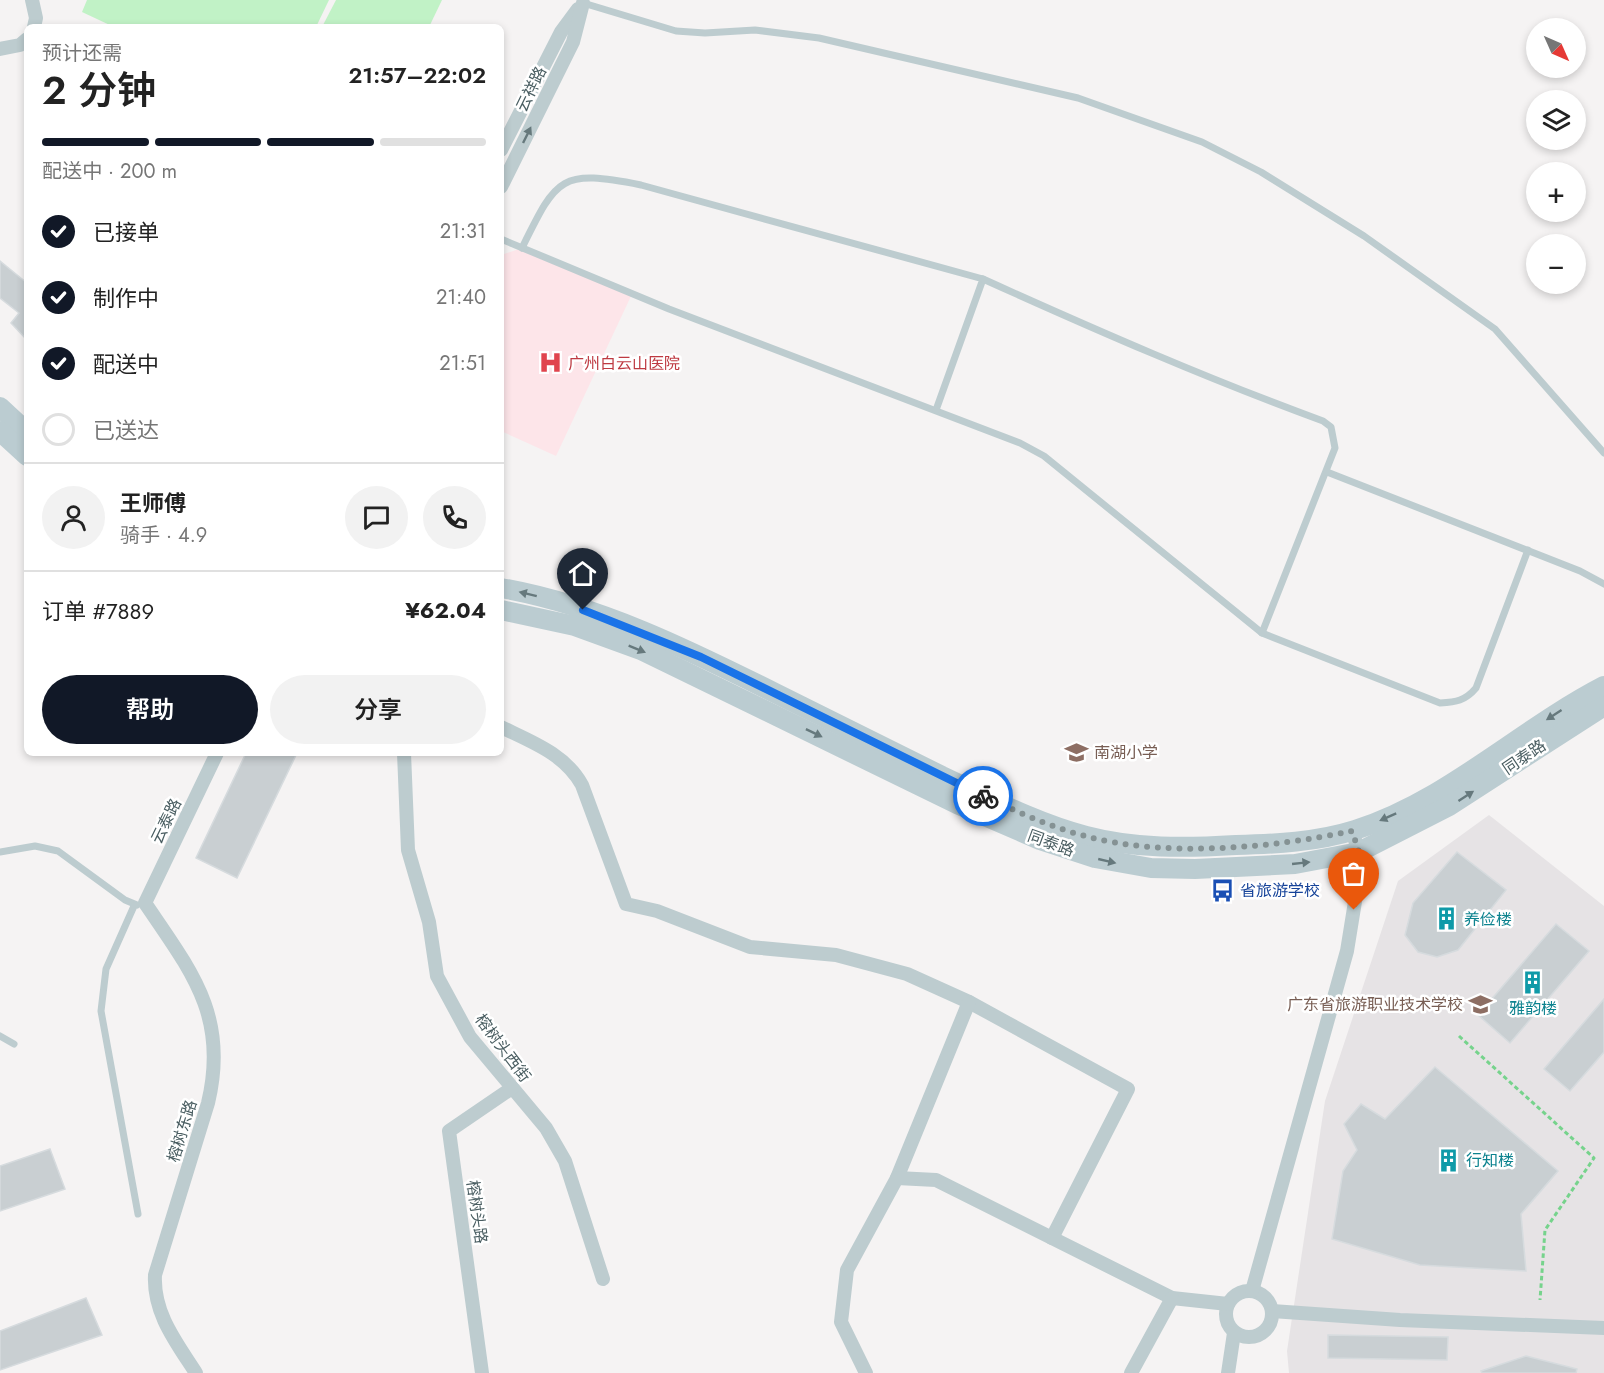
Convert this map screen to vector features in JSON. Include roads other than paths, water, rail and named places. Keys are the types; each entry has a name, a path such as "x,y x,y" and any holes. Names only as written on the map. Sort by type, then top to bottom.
{"main road":[{"path":"0,407 24,429"},
{"path":"0,431 24,453"},
{"name":"同泰路","path":"504,589 593,613 667,641 989,798 1085,836 1131,845 1206,847 1292,842 1352,831 1389,817 1440,790 1557,712 1604,686"},
{"name":"同泰路","path":"504,611 574,626 641,651 983,816 1040,840 1124,865 1185,869 1295,864 1359,852 1449,806 1604,706"}],"street":[{"path":"32,0 36,18 35,24"},
{"name":"云祥路","path":"504,144 561,32 584,2"},
{"name":"云祥路","path":"504,181 573,42 584,2"},
{"path":"0,49 20,45 24,42"},
{"path":"504,728 548,750 573,769 598,825 626,904 657,911 750,946 836,955 907,974 969,1002 1128,1089 1052,1238"},
{"name":"云泰路","path":"140,904 215,756"},
{"name":"榕树头西街","path":"404,756 408,850 429,922 437,976 470,1037 546,1128 565,1161 603,1279"},
{"path":"1252,1291 1347,951 1359,877 1359,852 1352,831"},
{"name":"榕树东路","path":"140,904 191,971 210,1015 214,1039 214,1079 155,1275 154,1292 158,1310 196,1373"},
{"path":"866,1373 841,1322 847,1270 897,1178 969,1002"},
{"name":"榕树头路","path":"482,1373 449,1131 512,1088"},
{"path":"897,1178 936,1180 1172,1299 1228,1304"},
{"path":"1252,1291 1266,1298 1272,1311 1269,1326 1257,1336 1249,1338 1234,1333 1226,1320 1228,1304 1238,1294 1252,1291"},
{"path":"1131,1373 1172,1299"},
{"path":"1272,1311 1411,1321 1604,1328"},
{"path":"1228,1373 1234,1333"}],"lane":[{"path":"584,2 676,31 705,33 755,30 819,38 1078,98 1202,142 1261,172 1364,236 1495,329 1604,453"},
{"path":"522,248 546,199 555,189 582,178 600,177 641,185 983,279 1144,352 1221,384 1323,421 1331,427 1335,435 1335,448 1262,633"},
{"path":"504,240 669,309 1020,443 1044,456 1262,633 1440,703 1457,702 1469,696 1476,688 1528,550"},
{"path":"936,410 983,279"},
{"path":"1327,472 1580,571 1604,584"},
{"path":"0,852 35,846 58,851 140,904 106,969 101,1011 138,1214"},
{"path":"0,1036 14,1044"}],"place":[{"name":"广州白云山医院","path":"550,363"},
{"name":"南湖小学","path":"1076,752"},
{"name":"省旅游学校","path":"1222,890"},
{"name":"养俭楼","path":"1446,919"},
{"name":"雅韵楼","path":"1533,983"},
{"name":"广东省旅游职业技术学校","path":"1481,1004"},
{"name":"行知楼","path":"1448,1160"}]}
